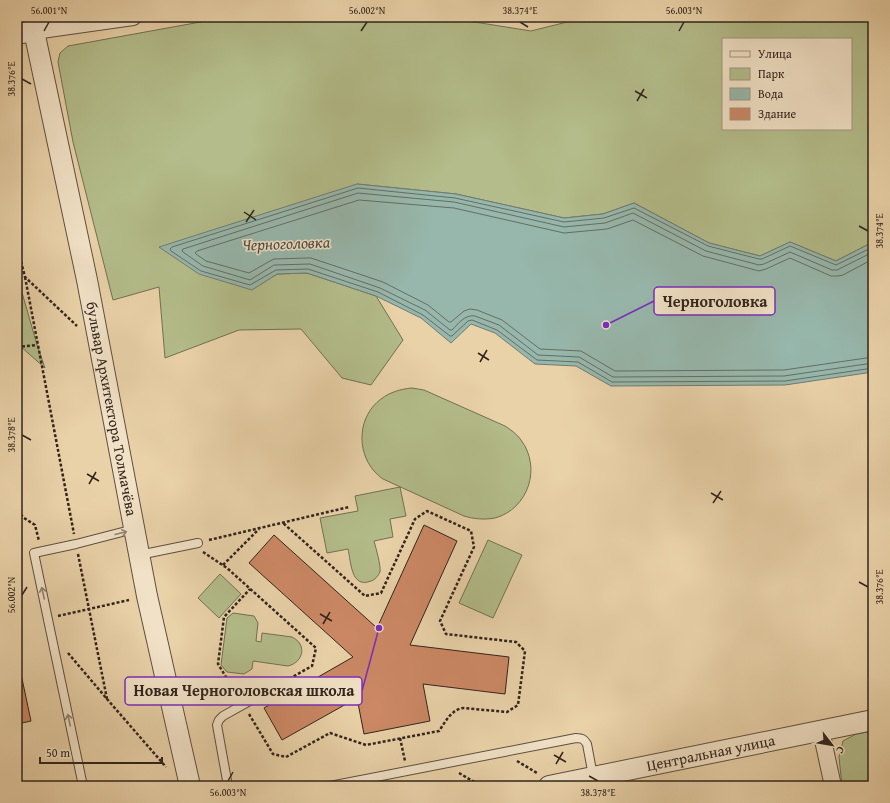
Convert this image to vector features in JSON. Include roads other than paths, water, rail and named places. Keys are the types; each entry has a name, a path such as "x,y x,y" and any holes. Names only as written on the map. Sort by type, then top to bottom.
{"street":[{"path":"28,27 133,17"},
{"name":"бульвар Архитектора Толмачёва","path":"28,27 87,280 147,596 190,786"},
{"name":"Центральная улица","path":"544,780 593,777 873,720"},
{"path":"821,731 833,786"}],"lane":[{"path":"83,786 34,553 135,529"},
{"path":"139,555 195,544"},
{"path":"228,786 217,725 219,720 223,716 271,689"},
{"path":"330,786 348,784 576,738 582,738 587,744 593,777"}],"water":[{"path":"357,184 456,194 564,218 603,214 634,203 709,243 760,256 790,242 836,261 873,242 873,372 785,385 611,386 576,366 535,364 495,333 471,324 451,343 421,318 376,296 307,273 277,274 252,290 199,274 159,247"}],"place":[{"name":"Черноголовка","path":"606,325"},
{"name":"Новая Черноголовская школа","path":"379,628"}]}
